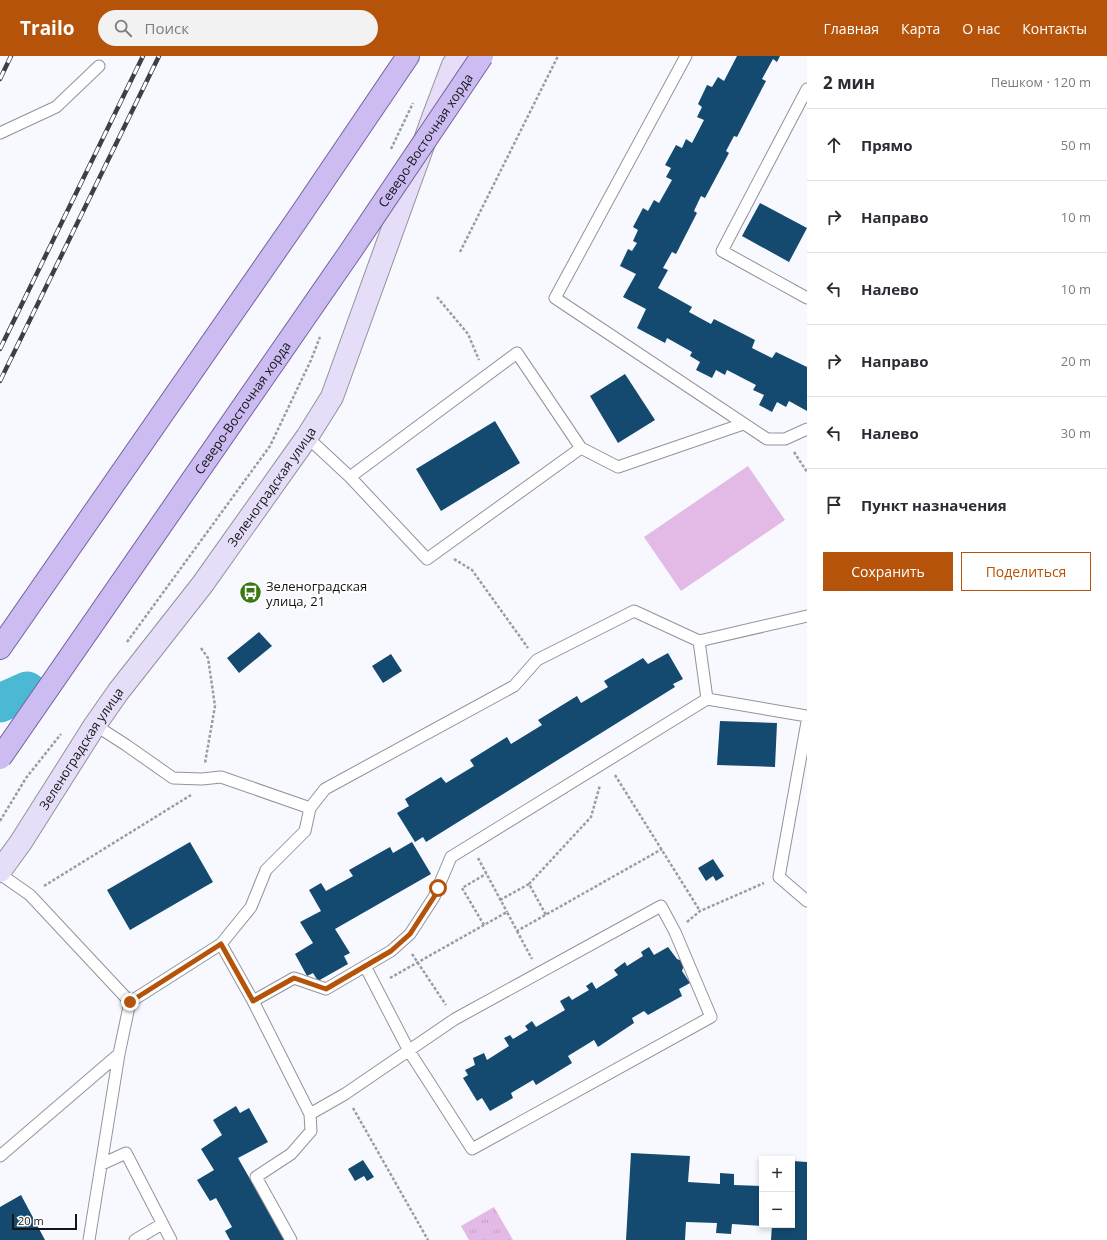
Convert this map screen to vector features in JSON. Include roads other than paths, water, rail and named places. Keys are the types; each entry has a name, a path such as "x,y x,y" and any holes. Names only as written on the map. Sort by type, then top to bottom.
{"main road":[{"path":"0,648 299,217 408,56"},
{"name":"Северо-Восточная хорда","path":"0,758 350,252 482,56"}],"street":[{"name":"Зеленоградская улица","path":"0,872 22,842 95,725 118,692 202,585 307,437 332,397 434,115 453,65 459,56"}],"lane":[{"path":"686,56 555,298 767,439 786,439 807,428"},
{"path":"0,133 56,107 99,66"},
{"path":"807,89 722,251 807,298"},
{"path":"350,477 517,353 581,448 618,467 743,424"},
{"path":"307,437 350,477 427,559 581,448"},
{"path":"89,1240 119,1054 130,1002 221,944 251,907 266,870 305,831 310,808 325,789 514,686 537,660 634,611 699,641 807,616"},
{"path":"699,641 707,699"},
{"path":"253,1001 294,978 326,989 391,951 410,934 434,897 451,858 707,699 807,716"},
{"path":"807,722 779,877 807,901"},
{"path":"95,725 172,778 202,779 221,777 310,808"},
{"path":"0,872 30,894 130,1002"},
{"path":"310,1114 345,1094 409,1051 455,1019 661,906 675,932 711,1017 472,1149 409,1051 365,966"},
{"path":"221,944 253,1001 310,1114 311,1131 296,1149 291,1154 256,1177 291,1240"},
{"path":"0,1156 119,1054"},
{"path":"102,1164 126,1153 171,1240"},
{"path":"135,1240 162,1224"}],"waterway":[{"path":"0,703 27,691"}],"railway":[{"path":"0,79 11,56"},
{"path":"0,349 143,56"},
{"path":"0,381 159,56"}],"place":[{"name":"Зеленоградская улица, 21","path":"250,593"}]}
